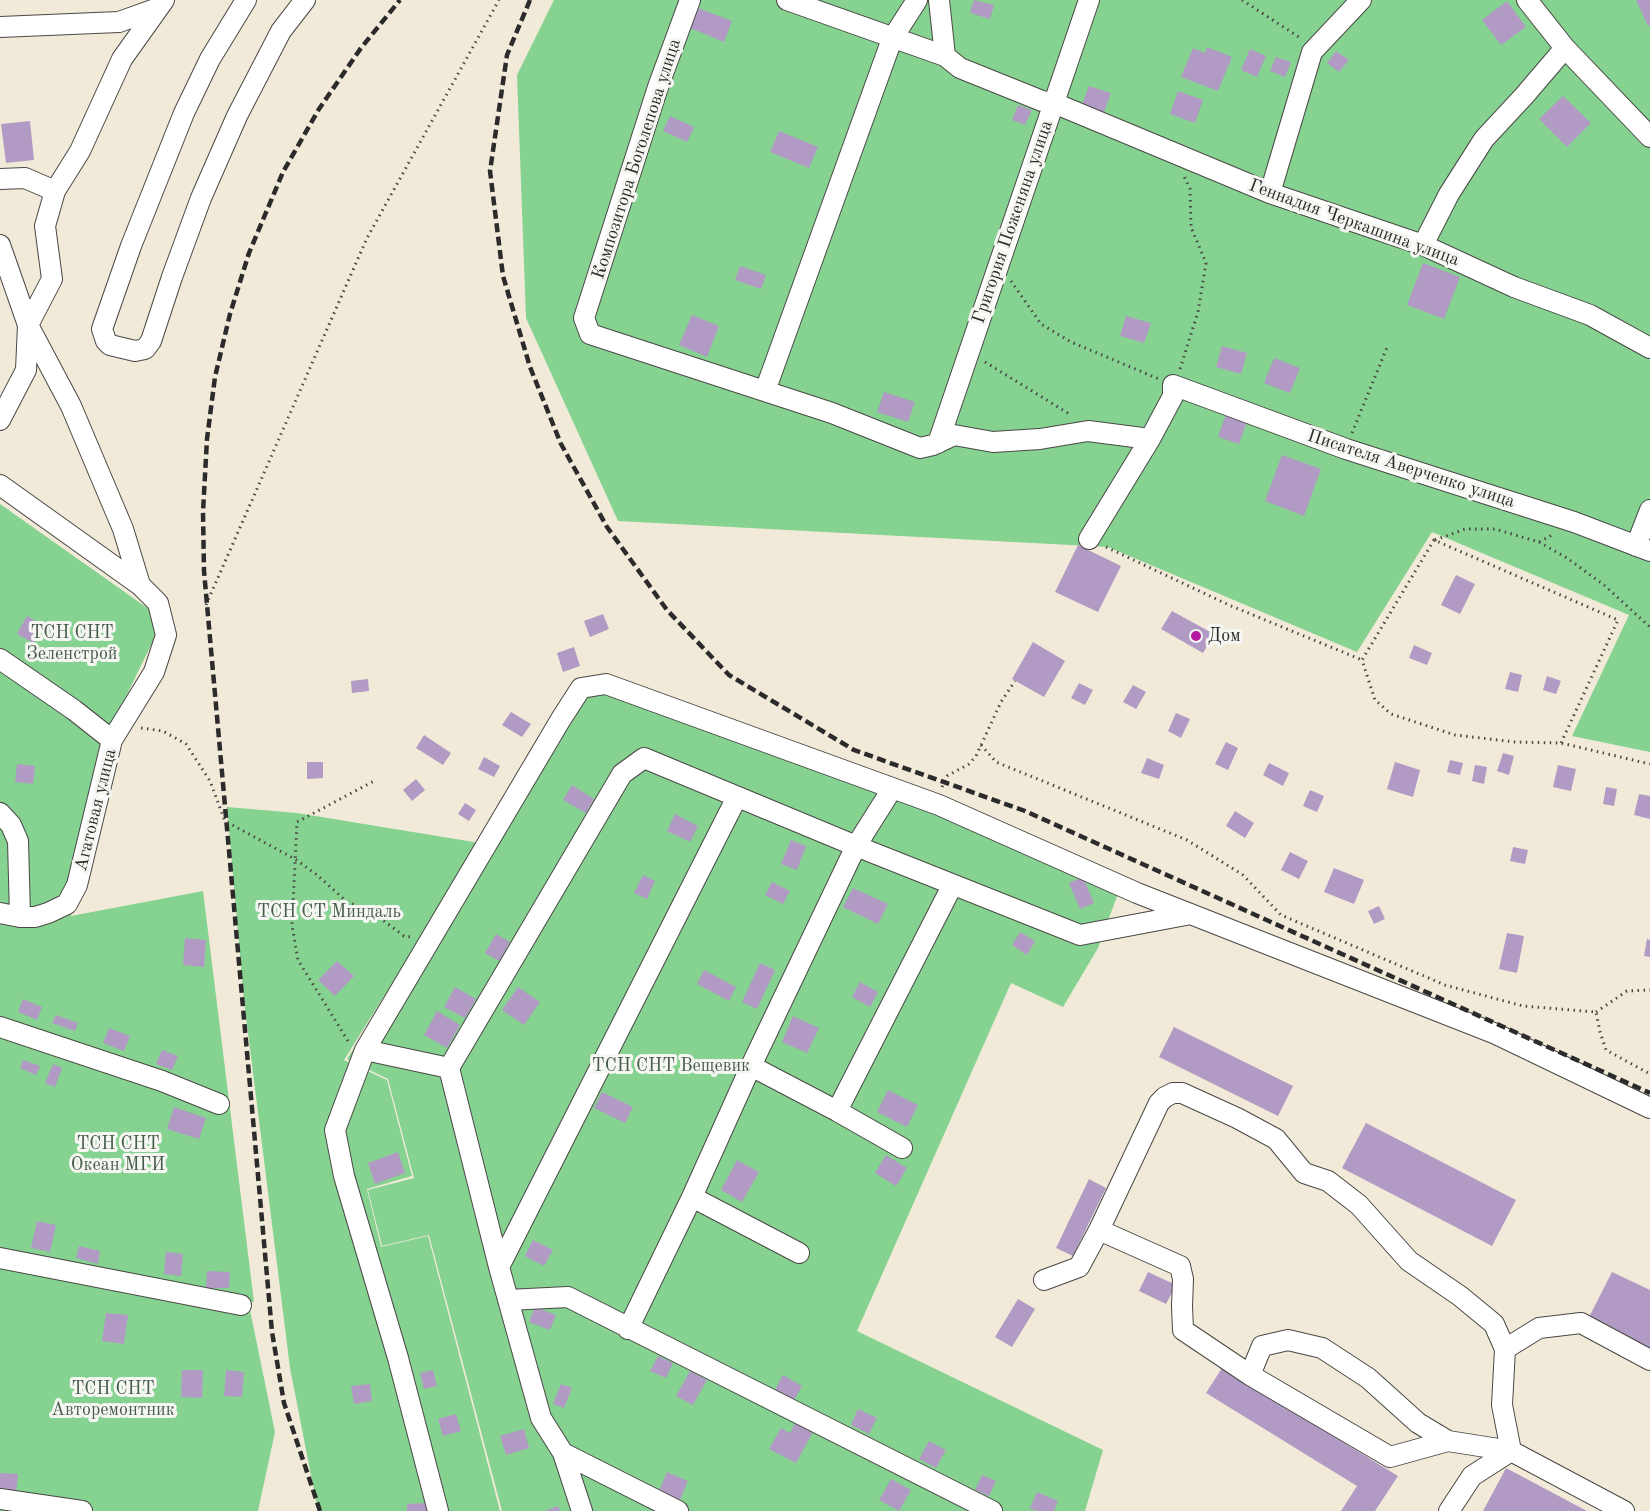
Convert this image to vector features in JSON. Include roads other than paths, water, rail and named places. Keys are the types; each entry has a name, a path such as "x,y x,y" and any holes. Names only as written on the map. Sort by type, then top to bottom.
{"street":[{"path":"246,0 210,59 184,112 131,246 104,323 103,335 110,345 135,351 145,349 151,341 201,198 237,116 281,31 305,0"},
{"name":"Композитора Боголепова улица","path":"690,0 658,87 584,318 590,334 765,391"},
{"name":"Геннадия Черкашина улица","path":"787,0 945,56 960,68 1054,103 1270,193 1423,245 1514,287 1590,315 1650,348"},
{"path":"917,0 892,39 765,391 832,413 920,448 954,435 993,442 1040,439 1088,431 1150,439 1089,539"},
{"path":"939,0 945,56"},
{"name":"Григория Поженяна улица","path":"938,443 1089,0"},
{"path":"1270,193 1312,52 1361,0"},
{"path":"1527,0 1565,48 1650,137"},
{"path":"0,27 119,22 161,4"},
{"path":"0,420 26,370 28,326 52,279 45,226 55,191 80,151 122,59 161,4"},
{"path":"1423,245 1449,194 1484,139 1565,48"},
{"path":"0,179 25,178 55,191"},
{"path":"0,245 28,326 71,406 123,529 140,585"},
{"name":"Писателя Аверченко улица","path":"1150,439 1173,396 1173,385 1346,449 1574,522 1643,548"},
{"name":"Агатовая улица","path":"0,485 140,585 158,603 166,635 154,672 112,740 77,885 67,904 35,917 0,913"},
{"path":"1643,548 1650,510"},
{"path":"0,659 74,710 112,740"},
{"path":"438,1511 398,1358 344,1176 335,1130 363,1055 581,688 606,684 939,805 1137,893 1496,1034 1650,1108"},
{"path":"582,1511 563,1453 541,1418 499,1267 449,1068 622,774 644,758 952,886 1080,935 1191,914"},
{"path":"628,1329 856,846 892,789"},
{"path":"499,1267 737,797"},
{"path":"0,813 11,825 18,841 20,917"},
{"path":"837,1111 952,886"},
{"path":"0,1027 162,1081 219,1104"},
{"path":"363,1055 449,1068"},
{"path":"751,1066 902,1148"},
{"path":"1044,1280 1079,1267 1159,1103 1165,1097 1182,1093 1276,1139 1304,1173 1328,1181 1359,1205 1409,1261 1460,1296 1494,1324 1505,1349 1502,1406 1511,1450"},
{"path":"692,1197 800,1253"},
{"path":"1099,1230 1180,1266 1183,1279 1183,1330 1250,1375 1390,1457 1448,1441"},
{"path":"0,1258 241,1305"},
{"path":"508,1300 568,1297 992,1511"},
{"path":"1505,1349 1539,1328 1581,1323 1650,1360"},
{"path":"1250,1375 1262,1346 1288,1340 1322,1348 1368,1378 1418,1423 1448,1441 1511,1450 1624,1511"},
{"path":"1449,1511 1472,1476 1511,1450"},
{"path":"563,1453 678,1511"},
{"path":"0,1499 82,1511"}],"railway":[{"path":"320,1511 284,1403 272,1332 204,571 203,512 207,439 215,377 230,314 249,253 283,172 319,109 361,48 400,0"},
{"path":"530,0 507,55 490,171 503,276 530,367 561,444 607,527 667,610 729,675 854,750 1025,811 1650,1093"}],"place":[{"name":"Дом","path":"1196,636"}],"park label":[{"name":"ТСН СНТ Зеленстрой","path":"72,643"},
{"name":"ТСН СТ Миндаль","path":"329,912"},
{"name":"ТСН СНТ Вещевик","path":"671,1066"},
{"name":"ТСН СНТ Океан МГИ","path":"118,1154"},
{"name":"ТСН СНТ Авторемонтник","path":"113,1399"}]}
